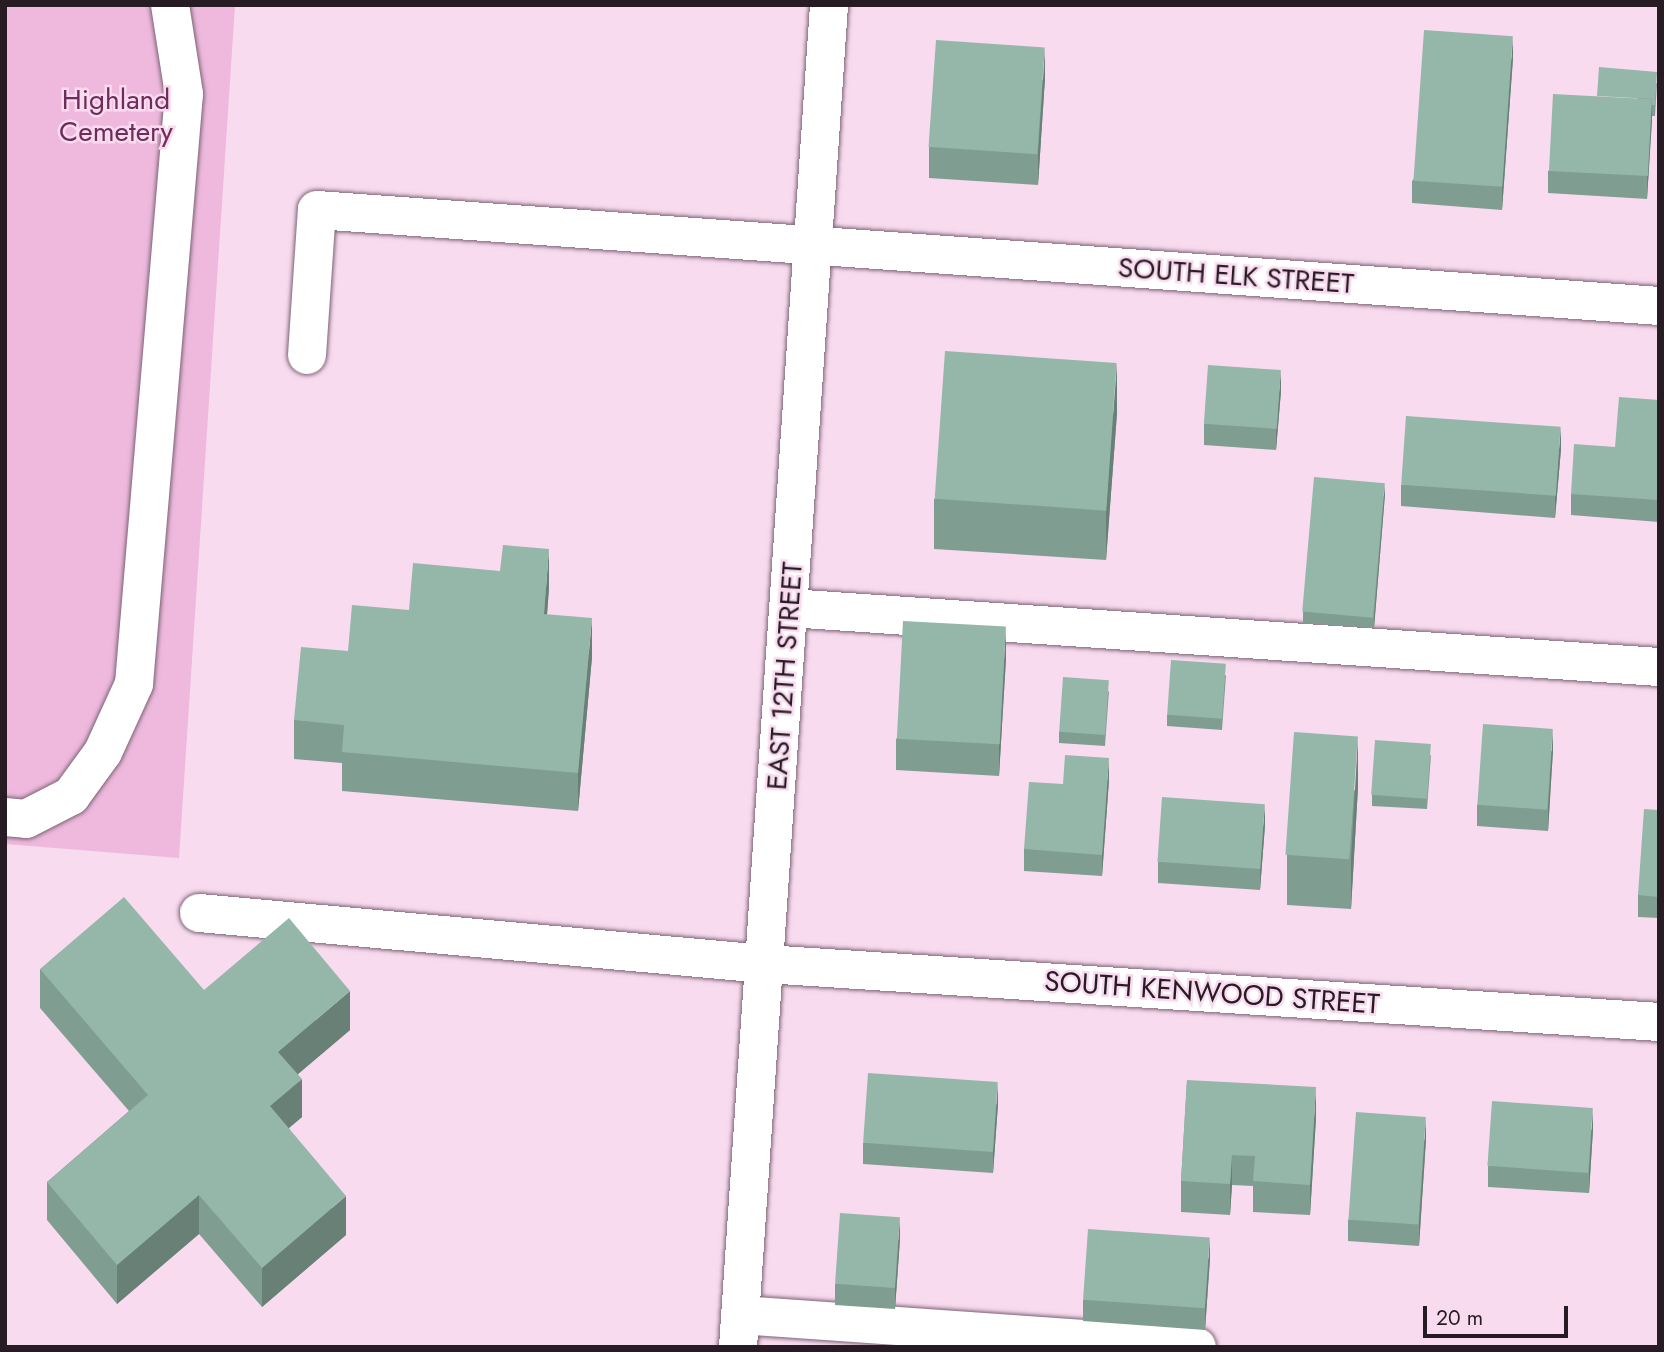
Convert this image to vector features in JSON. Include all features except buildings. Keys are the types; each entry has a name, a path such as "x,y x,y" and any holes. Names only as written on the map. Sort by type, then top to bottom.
{"street":[{"path":"5,817 26,819 71,796 103,752 134,684 184,94 170,5"},
{"name":"EAST 12TH STREET","path":"740,1331 829,5"},
{"name":"SOUTH ELK STREET","path":"307,355 317,210 1659,306"},
{"path":"789,608 1659,667"},
{"name":"SOUTH KENWOOD STREET","path":"199,913 765,964 1659,1022"},
{"path":"740,1331 1197,1347"}],"green space":[{"name":"Highland Cemetery","path":"5,5 235,5 179,858 5,844"}]}
